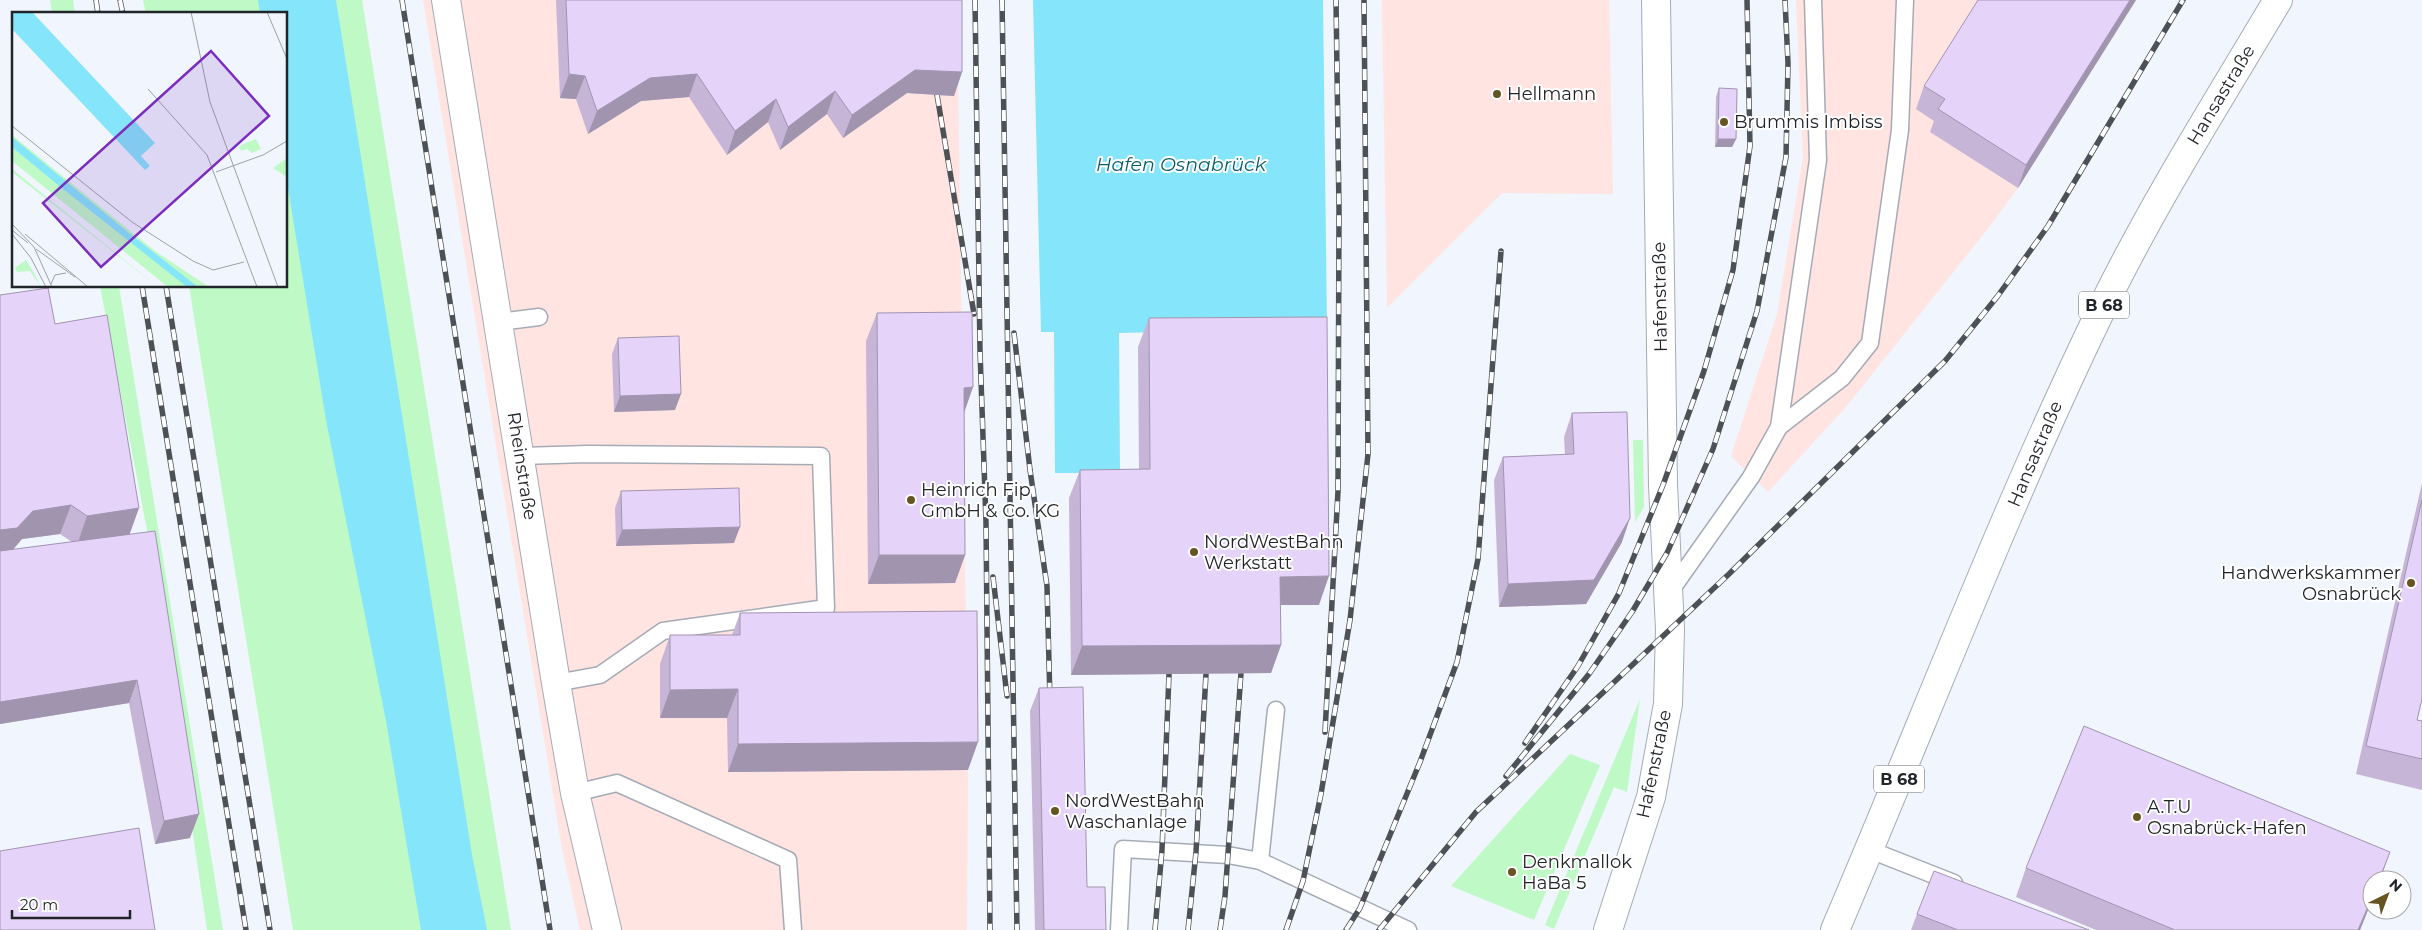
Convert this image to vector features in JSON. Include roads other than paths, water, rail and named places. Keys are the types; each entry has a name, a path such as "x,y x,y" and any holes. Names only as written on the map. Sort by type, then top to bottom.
{"street":[{"name":"Rheinstraße","path":"446,0 575,793 607,930"},
{"name":"Hafenstraße","path":"1608,930 1651,797 1668,704 1670,593 1663,485 1656,0"},
{"name":"Hansastraße","path":"1836,930 2057,402 2101,311 2177,168 2278,0"}],"lane":[{"path":"1670,593 1751,477 1779,427 1818,160 1813,0"},
{"path":"1779,427 1842,378 1870,343 1900,130 1905,0"},
{"path":"499,322 539,317"},
{"path":"521,456 588,454 821,456 826,608 663,631 600,675 556,683"},
{"path":"1260,861 1276,710"},
{"path":"575,793 617,783 788,860 793,930"},
{"path":"1119,930 1124,849 1228,855 1260,861 1408,930"},
{"path":"1870,850 1968,888"}],"water":[{"path":"258,0 336,0 472,855 487,930 421,930 386,721 326,420 288,188 288,12 260,12"},
{"name":"Hafen Osnabrück","path":"1033,0 1323,0 1327,328 1119,333 1120,473 1055,473 1054,332 1041,332"}],"railway":[{"path":"96,0 98,12"},
{"path":"120,0 123,12"},
{"path":"402,0 550,930"},
{"path":"975,0 980,351 986,522 990,930"},
{"path":"1002,0 1017,930"},
{"path":"1325,732 1338,491 1339,210 1336,0"},
{"path":"1286,930 1303,881 1321,794 1350,620 1368,454 1364,0"},
{"path":"1525,743 1578,666 1619,593 1663,485 1704,371 1733,270 1750,146 1747,0"},
{"path":"1506,776 1589,674 1632,612 1667,553 1713,449 1757,311 1786,157 1788,63 1785,0"},
{"path":"1379,930 1476,812 1729,574 1945,361 1997,297 2048,226 2183,0"},
{"path":"937,95 974,314"},
{"path":"1346,930 1360,908 1420,762 1457,662 1478,559 1501,251"},
{"path":"142,288 246,930"},
{"path":"166,288 270,930"},
{"path":"1014,333 1030,470 1047,586 1050,701"},
{"path":"993,577 1007,696"},
{"path":"1220,930 1225,896 1241,673"},
{"path":"1155,930 1162,850 1169,674"},
{"path":"1188,930 1196,852 1206,674"}],"place":[{"name":"Hellmann","path":"1497,94"},
{"name":"Brummis Imbiss","path":"1724,122"},
{"name":"Heinrich Fip GmbH & Co. KG","path":"911,500"},
{"name":"NordWestBahn Werkstatt","path":"1194,552"},
{"name":"Handwerkskammer Osnabrück","path":"2411,583"},
{"name":"NordWestBahn Waschanlage","path":"1055,811"},
{"name":"A.T.U Osnabrück-Hafen","path":"2137,817"},
{"name":"Denkmallok HaBa 5","path":"1512,872"}]}
